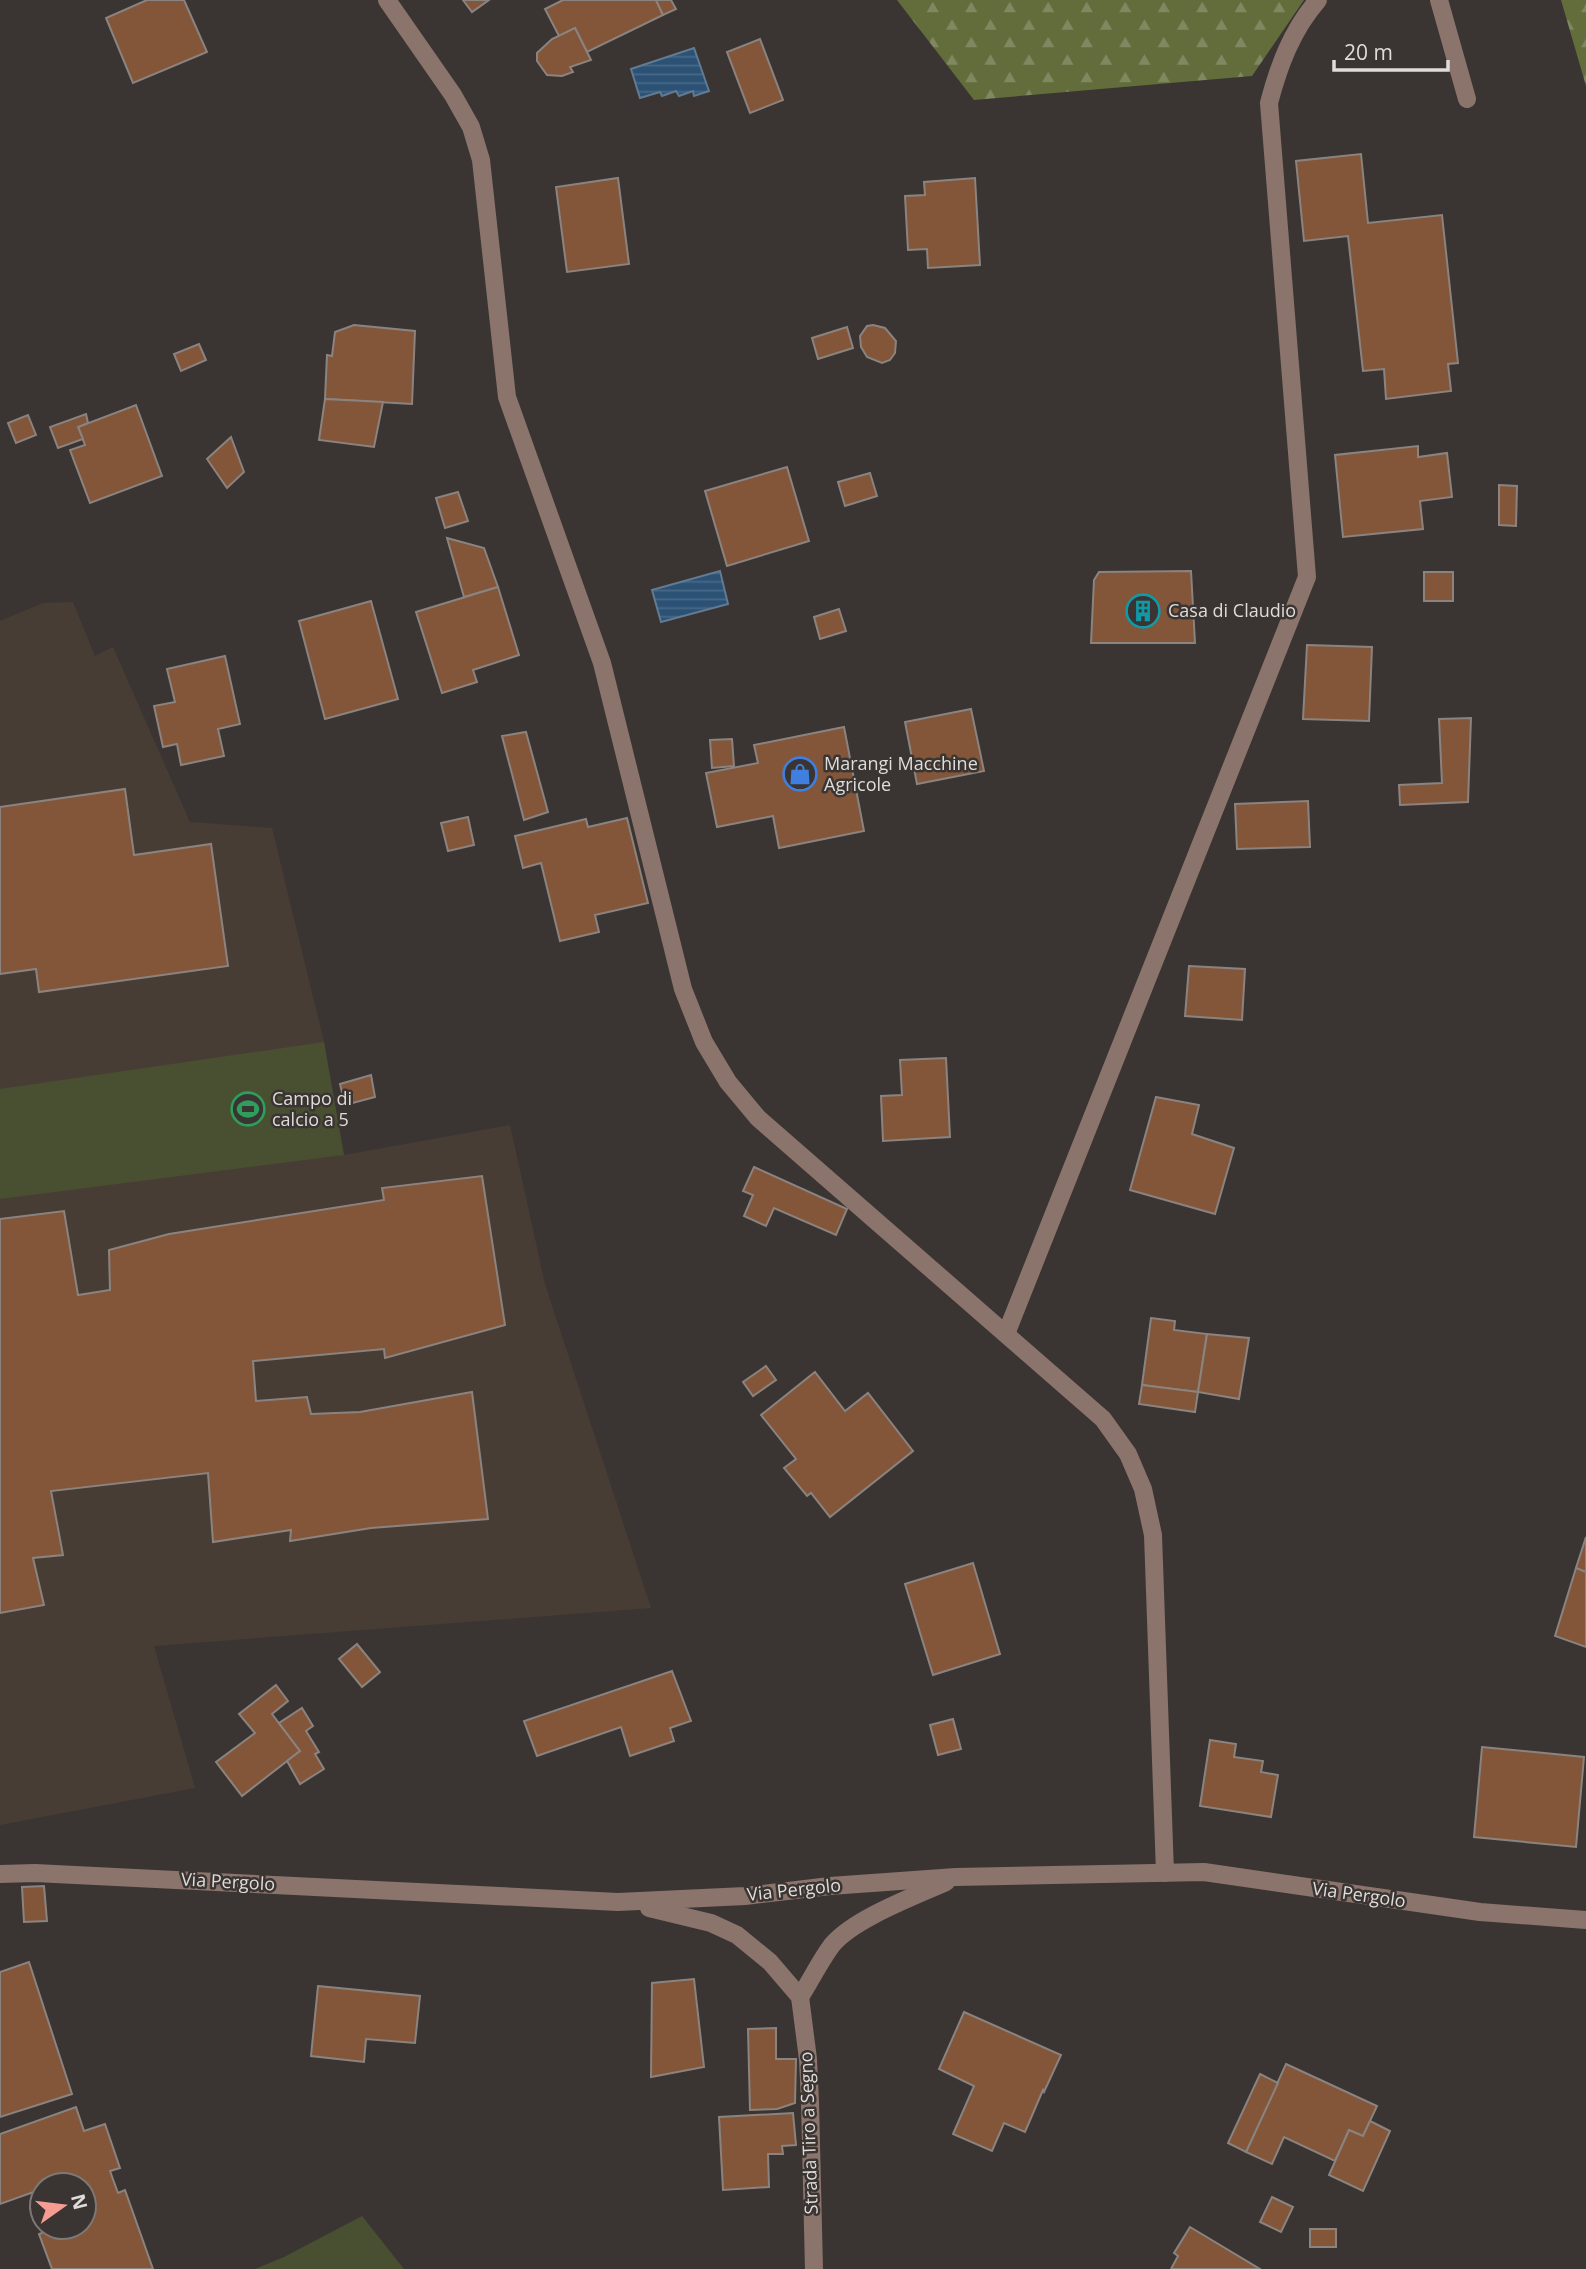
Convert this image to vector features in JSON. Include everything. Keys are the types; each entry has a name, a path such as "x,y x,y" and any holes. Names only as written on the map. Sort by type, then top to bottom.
{"street":[{"path":"387,0 453,95 471,127 481,160 507,397 602,663 683,989 704,1042 728,1082 758,1118 1103,1419 1128,1454 1143,1489 1153,1535 1165,1873"},
{"path":"1006,1334 1307,577 1269,103 1278,68 1291,40 1318,0"},
{"path":"1439,0 1467,99"},
{"name":"Via Pergolo","path":"0,1874 35,1872 618,1902 745,1896 830,1886 957,1877 1204,1872 1480,1912 1586,1920"},
{"path":"618,1902 686,1916 737,1935 770,1962 800,1997 833,1944 855,1927 886,1909 957,1877"},
{"name":"Strada Tiro a Segno","path":"800,1997 808,2059 814,2269"}],"shaded area":[{"path":"73,602 95,656 113,647 190,822 272,828 324,1042 344,1155 510,1125 545,1284 651,1608 154,1646 195,1788 0,1825 0,621 43,603"}],"green space":[{"path":"897,0 1304,0 1252,76 974,100"},
{"path":"1561,0 1586,0 1586,86"},
{"path":"324,1042 344,1155 0,1199 0,1089"},
{"path":"362,2216 404,2269 255,2269 284,2257"}],"water":[{"path":"694,48 709,91 694,96 693,91 679,96 676,91 662,96 660,92 640,98 631,69"},
{"path":"720,571 728,604 661,622 652,590"}],"building":[{"path":"147,0 184,0 207,52 133,83 106,18"},
{"path":"463,0 489,0 472,12"},
{"path":"563,0 656,0 663,15 587,52 575,28 559,36 545,9"},
{"path":"656,0 671,0 676,9 663,15"},
{"path":"575,28 591,60 570,67 573,72 562,76 547,75 537,61 537,53 552,39"},
{"path":"760,39 783,100 750,113 727,52"},
{"path":"1361,154 1368,223 1442,215 1458,363 1448,364 1451,391 1386,399 1384,369 1363,371 1348,236 1304,241 1296,161"},
{"path":"618,178 629,264 567,272 556,187"},
{"path":"975,178 980,265 928,268 927,249 908,250 905,196 925,195 924,182"},
{"path":"354,325 415,331 412,404 325,399 327,355 332,356 335,332"},
{"path":"867,326 885,328 896,341 895,353 890,360 882,363 867,357 861,347 860,336"},
{"path":"847,327 853,348 818,359 812,338"},
{"path":"199,344 206,360 181,371 174,354"},
{"path":"325,399 383,402 374,447 319,440"},
{"path":"136,405 162,476 90,503 70,450 85,445 78,427"},
{"path":"86,414 88,423 78,427 83,439 58,448 50,427"},
{"path":"28,415 36,435 16,443 8,423"},
{"path":"231,437 244,472 227,488 207,459"},
{"path":"1418,446 1418,457 1447,453 1452,497 1420,501 1423,529 1343,537 1335,455"},
{"path":"787,467 809,541 727,566 705,491"},
{"path":"870,473 877,496 845,506 838,482"},
{"path":"1499,485 1517,486 1516,526 1499,525"},
{"path":"458,492 468,521 445,528 436,498"},
{"path":"447,538 484,548 498,587 464,597"},
{"name":"Casa di Claudio","path":"1191,571 1195,643 1091,643 1094,580 1099,572"},
{"path":"1424,572 1453,572 1453,601 1424,601"},
{"path":"498,587 519,655 473,670 477,682 442,693 416,612"},
{"path":"371,601 398,699 325,719 299,621"},
{"path":"839,609 846,631 820,639 814,617"},
{"path":"1307,645 1372,647 1369,721 1303,719"},
{"path":"225,656 240,724 218,729 224,756 181,765 177,744 163,747 154,706 175,702 167,669"},
{"path":"971,709 984,771 917,784 905,722"},
{"path":"1471,718 1468,802 1400,805 1399,785 1442,783 1439,719"},
{"path":"844,727 864,831 779,848 773,816 717,827 706,773 758,763 754,745"},
{"path":"526,732 548,812 524,820 502,736"},
{"path":"732,739 734,766 712,768 710,740"},
{"path":"125,789 134,855 211,844 228,966 39,992 36,969 0,974 0,807"},
{"path":"1308,801 1310,847 1237,849 1235,804"},
{"path":"468,817 474,845 448,851 441,823"},
{"path":"627,818 648,903 595,915 599,932 560,941 541,863 523,868 515,836 586,819 588,827"},
{"path":"1189,966 1245,969 1242,1020 1185,1016"},
{"path":"946,1058 950,1137 883,1141 881,1096 902,1095 900,1060"},
{"path":"371,1075 375,1097 345,1105 340,1084"},
{"path":"1156,1097 1199,1105 1192,1134 1234,1148 1215,1214 1130,1190"},
{"path":"754,1167 847,1209 836,1235 774,1208 766,1226 744,1216 753,1195 743,1191"},
{"path":"482,1176 505,1325 385,1358 384,1349 253,1361 256,1401 307,1397 311,1414 360,1412 472,1392 488,1519 371,1528 290,1541 291,1530 213,1542 208,1473 51,1491 63,1555 33,1558 44,1605 0,1613 0,1219 64,1211 78,1295 110,1290 109,1250 169,1234 384,1200 382,1188"},
{"path":"1151,1318 1175,1321 1174,1330 1207,1334 1198,1392 1142,1385"},
{"path":"1207,1334 1249,1338 1239,1399 1198,1392"},
{"path":"766,1366 776,1380 753,1396 743,1382"},
{"path":"815,1372 845,1411 868,1393 913,1451 830,1517 811,1493 807,1496 784,1468 796,1459 761,1415"},
{"path":"1142,1385 1198,1392 1195,1412 1139,1404"},
{"path":"1586,1537 1586,1572 1576,1568"},
{"path":"973,1563 1000,1654 933,1675 905,1584"},
{"path":"1576,1568 1586,1572 1586,1647 1555,1636"},
{"path":"357,1644 380,1672 362,1687 339,1659"},
{"path":"672,1671 691,1721 670,1728 674,1741 630,1756 621,1727 537,1756 524,1721"},
{"path":"276,1685 288,1701 272,1714 300,1751 242,1796 216,1762 255,1733 239,1714"},
{"path":"302,1708 313,1726 306,1731 319,1752 315,1754 324,1769 300,1784 287,1761 300,1751 279,1723"},
{"path":"953,1719 961,1749 938,1755 930,1725"},
{"path":"1210,1740 1236,1744 1234,1757 1263,1761 1261,1772 1278,1775 1271,1817 1200,1806"},
{"path":"1482,1747 1584,1757 1576,1847 1474,1837"},
{"path":"44,1886 47,1921 24,1922 22,1887"},
{"path":"29,1962 72,2094 0,2117 0,1972"},
{"path":"694,1979 704,2067 651,2077 652,1983"},
{"path":"318,1986 420,1996 415,2043 366,2039 364,2062 311,2056"},
{"path":"964,2012 1061,2055 1025,2132 1004,2123 992,2151 953,2134 974,2086 939,2069"},
{"path":"776,2028 776,2059 796,2059 795,2103 777,2109 750,2110 748,2029"},
{"path":"1286,2064 1377,2106 1363,2136 1349,2130 1335,2161 1284,2137 1272,2164 1246,2152"},
{"path":"1260,2074 1278,2083 1246,2152 1228,2143"},
{"path":"76,2107 84,2131 105,2124 120,2168 110,2171 118,2193 125,2190 153,2269 52,2269 42,2241 98,2241 98,2171 28,2171 28,2194 0,2204 0,2134"},
{"path":"793,2113 796,2145 782,2146 783,2154 768,2154 769,2187 723,2190 719,2117"},
{"path":"1370,2121 1390,2131 1363,2191 1329,2175 1349,2130 1363,2136"},
{"path":"1272,2197 1293,2207 1281,2232 1260,2222"},
{"path":"1190,2227 1260,2269 1171,2269 1178,2256 1174,2253"},
{"path":"1310,2229 1336,2229 1336,2247 1310,2247"}],"place":[{"name":"Casa di Claudio","path":"1143,611"},
{"name":"Marangi Macchine Agricole","path":"800,774"},
{"name":"Campo di calcio a 5","path":"248,1109"}]}
